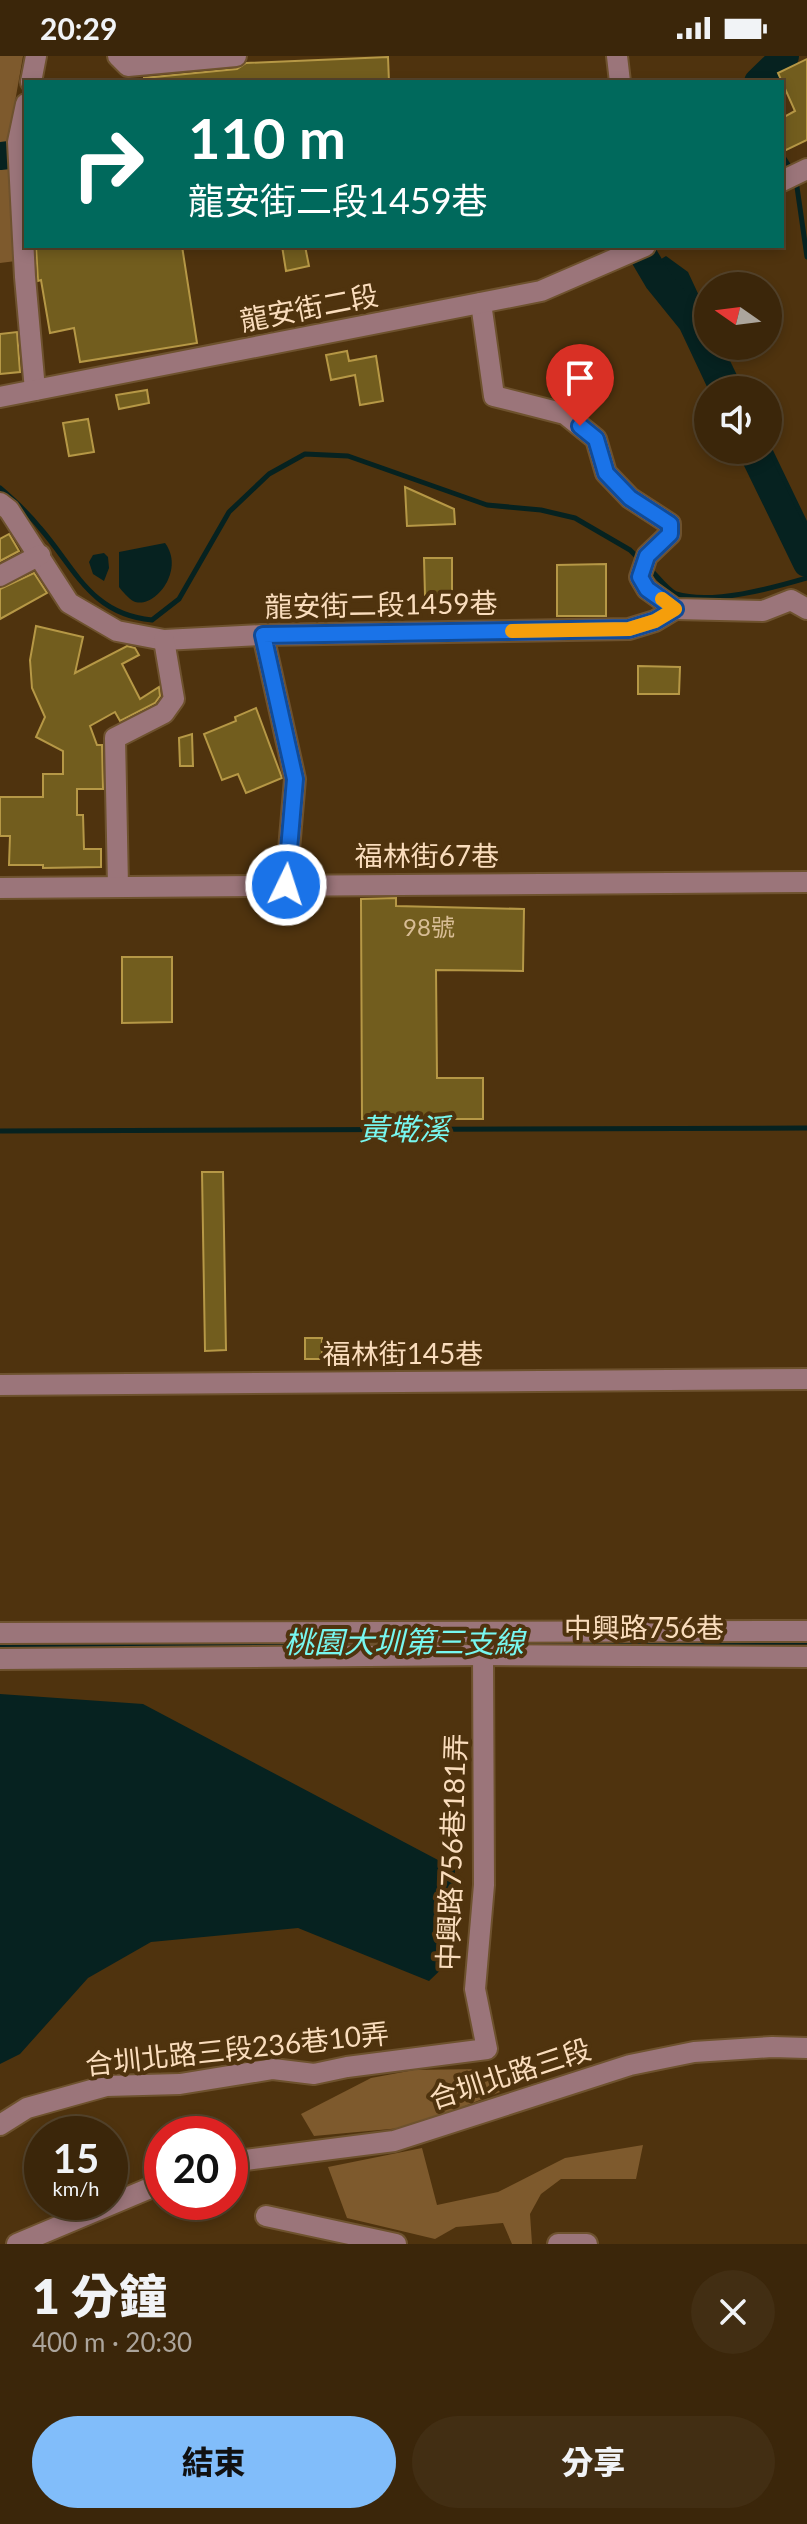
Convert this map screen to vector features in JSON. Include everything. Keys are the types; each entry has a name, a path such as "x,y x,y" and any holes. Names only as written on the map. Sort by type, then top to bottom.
{"street":[{"path":"31,80 36,56"},
{"path":"118,56 128,66 236,56"},
{"path":"617,56 620,80"},
{"path":"24,114 18,142 24,239"},
{"path":"25,248 35,390"},
{"name":"龍安街二段","path":"0,397 541,291 641,248"},
{"path":"481,303 494,396 565,414 596,439 606,473 630,498 670,524 670,534 647,556 640,577 647,589 675,609 763,611 791,600 807,609"},
{"name":"龍安街二段1459巷","path":"0,503 9,510 69,603 117,631 164,640 263,635 629,629 655,621 675,609"},
{"path":"0,576 40,555"},
{"path":"263,635 295,779 286,885"},
{"path":"118,886 115,738 164,713 174,699 164,640"},
{"name":"福林街67巷","path":"0,888 807,882"},
{"name":"福林街145巷","path":"0,1385 807,1379"},
{"path":"0,1633 807,1631"},
{"name":"中興路756巷","path":"0,1659 483,1655 807,1657"},
{"name":"中興路756巷181弄","path":"483,1655 484,1885 475,1989 487,2049"},
{"name":"合圳北路三段","path":"248,2160 394,2141 630,2065 694,2052 807,2048"},
{"name":"合圳北路三段236巷10弄","path":"0,2125 27,2108 106,2086 180,2084 273,2069 314,2074 487,2049"},
{"path":"17,2244 144,2191"},
{"path":"266,2216 396,2244"},
{"path":"558,2244 587,2244"}],"shaded area":[{"path":"0,56 23,56 7,148 0,148"},
{"path":"9,167 16,261 0,263 0,168"},
{"path":"478,2069 500,2092 412,2127 314,2136 301,2114 371,2078 414,2070"},
{"path":"643,2145 636,2179 561,2179 541,2194 530,2214 532,2244 512,2244 503,2223 456,2227 435,2239 347,2218 328,2167 422,2148 437,2205 498,2192 565,2158"}],"water":[{"path":"666,256 688,272 694,285 694,315 670,282 650,266"},
{"path":"716,360 730,360 737,376 724,376"},
{"path":"763,464 780,464 807,521 807,558"},
{"path":"165,543 172,565 164,586 149,600 141,603 133,601 119,587 119,552"},
{"path":"104,553 108,557 109,568 104,581 93,574 89,562 93,555"},
{"path":"0,1694 143,1704 455,1869 452,1959 429,1981 298,1928 151,1942 88,1978 20,2054 0,2064"}],"building":[{"path":"388,57 389,80 144,80 237,69 246,63"},
{"path":"807,59 807,140 784,151 784,117 795,111 784,80 778,73"},
{"path":"36,248 182,248 197,343 80,362 74,328 50,333 41,280 38,281"},
{"path":"282,248 305,248 309,266 286,271"},
{"path":"17,332 20,372 0,374 0,334"},
{"path":"347,351 349,361 376,356 383,401 360,405 355,375 331,380 326,355"},
{"path":"147,390 149,403 119,409 116,395"},
{"path":"88,419 94,452 69,456 63,423"},
{"path":"405,487 454,509 455,524 407,526"},
{"path":"9,534 19,551 0,561 0,539"},
{"path":"424,558 452,558 452,594 425,595"},
{"path":"606,564 606,616 557,616 557,565"},
{"path":"34,573 47,593 0,619 0,589"},
{"path":"36,626 83,637 75,673 127,646 135,648 139,655 122,664 140,699 159,687 160,696 155,703 120,721 115,712 90,726 97,745 102,745 103,789 77,789 77,815 83,815 84,849 101,849 101,867 9,865 10,836 0,836 0,797 43,797 43,774 63,774 63,751 36,737 45,717 32,688 30,660"},
{"path":"638,666 680,667 679,694 638,694"},
{"path":"256,708 282,778 246,793 238,774 222,780 204,734 236,721 235,717"},
{"path":"192,734 193,766 180,766 179,738"},
{"path":"396,898 396,906 524,909 523,971 436,970 437,1078 483,1078 483,1119 362,1119 361,899"},
{"path":"122,957 172,957 172,1022 122,1023"},
{"path":"202,1172 223,1172 226,1350 205,1351"},
{"path":"305,1338 322,1338 322,1359 305,1359"}],"waterway":[{"path":"760,80 785,56"},
{"path":"0,156 24,153"},
{"path":"784,158 792,171"},
{"path":"796,180 807,257"},
{"path":"639,248 658,280 692,322 717,376"},
{"path":"0,488 31,517 74,573 99,599 113,609 152,620 179,599 229,512 269,474 305,454 348,456 487,505 541,510 575,518 630,550 639,559"},
{"path":"759,464 807,563"},
{"path":"649,568 673,592 691,597 742,594 807,578"},
{"name":"黃墘溪","path":"0,1131 807,1128"},
{"name":"桃園大圳第三支線","path":"0,1645 807,1642"}],"slow traffic":[{"path":"512,631 629,629 655,621 675,609 662,599"}],"route":[{"path":"286,885 295,779 263,635 629,629 655,621 675,609 647,589 640,577 647,556 670,534 670,524 630,498 606,473 596,439 580,426"}]}
